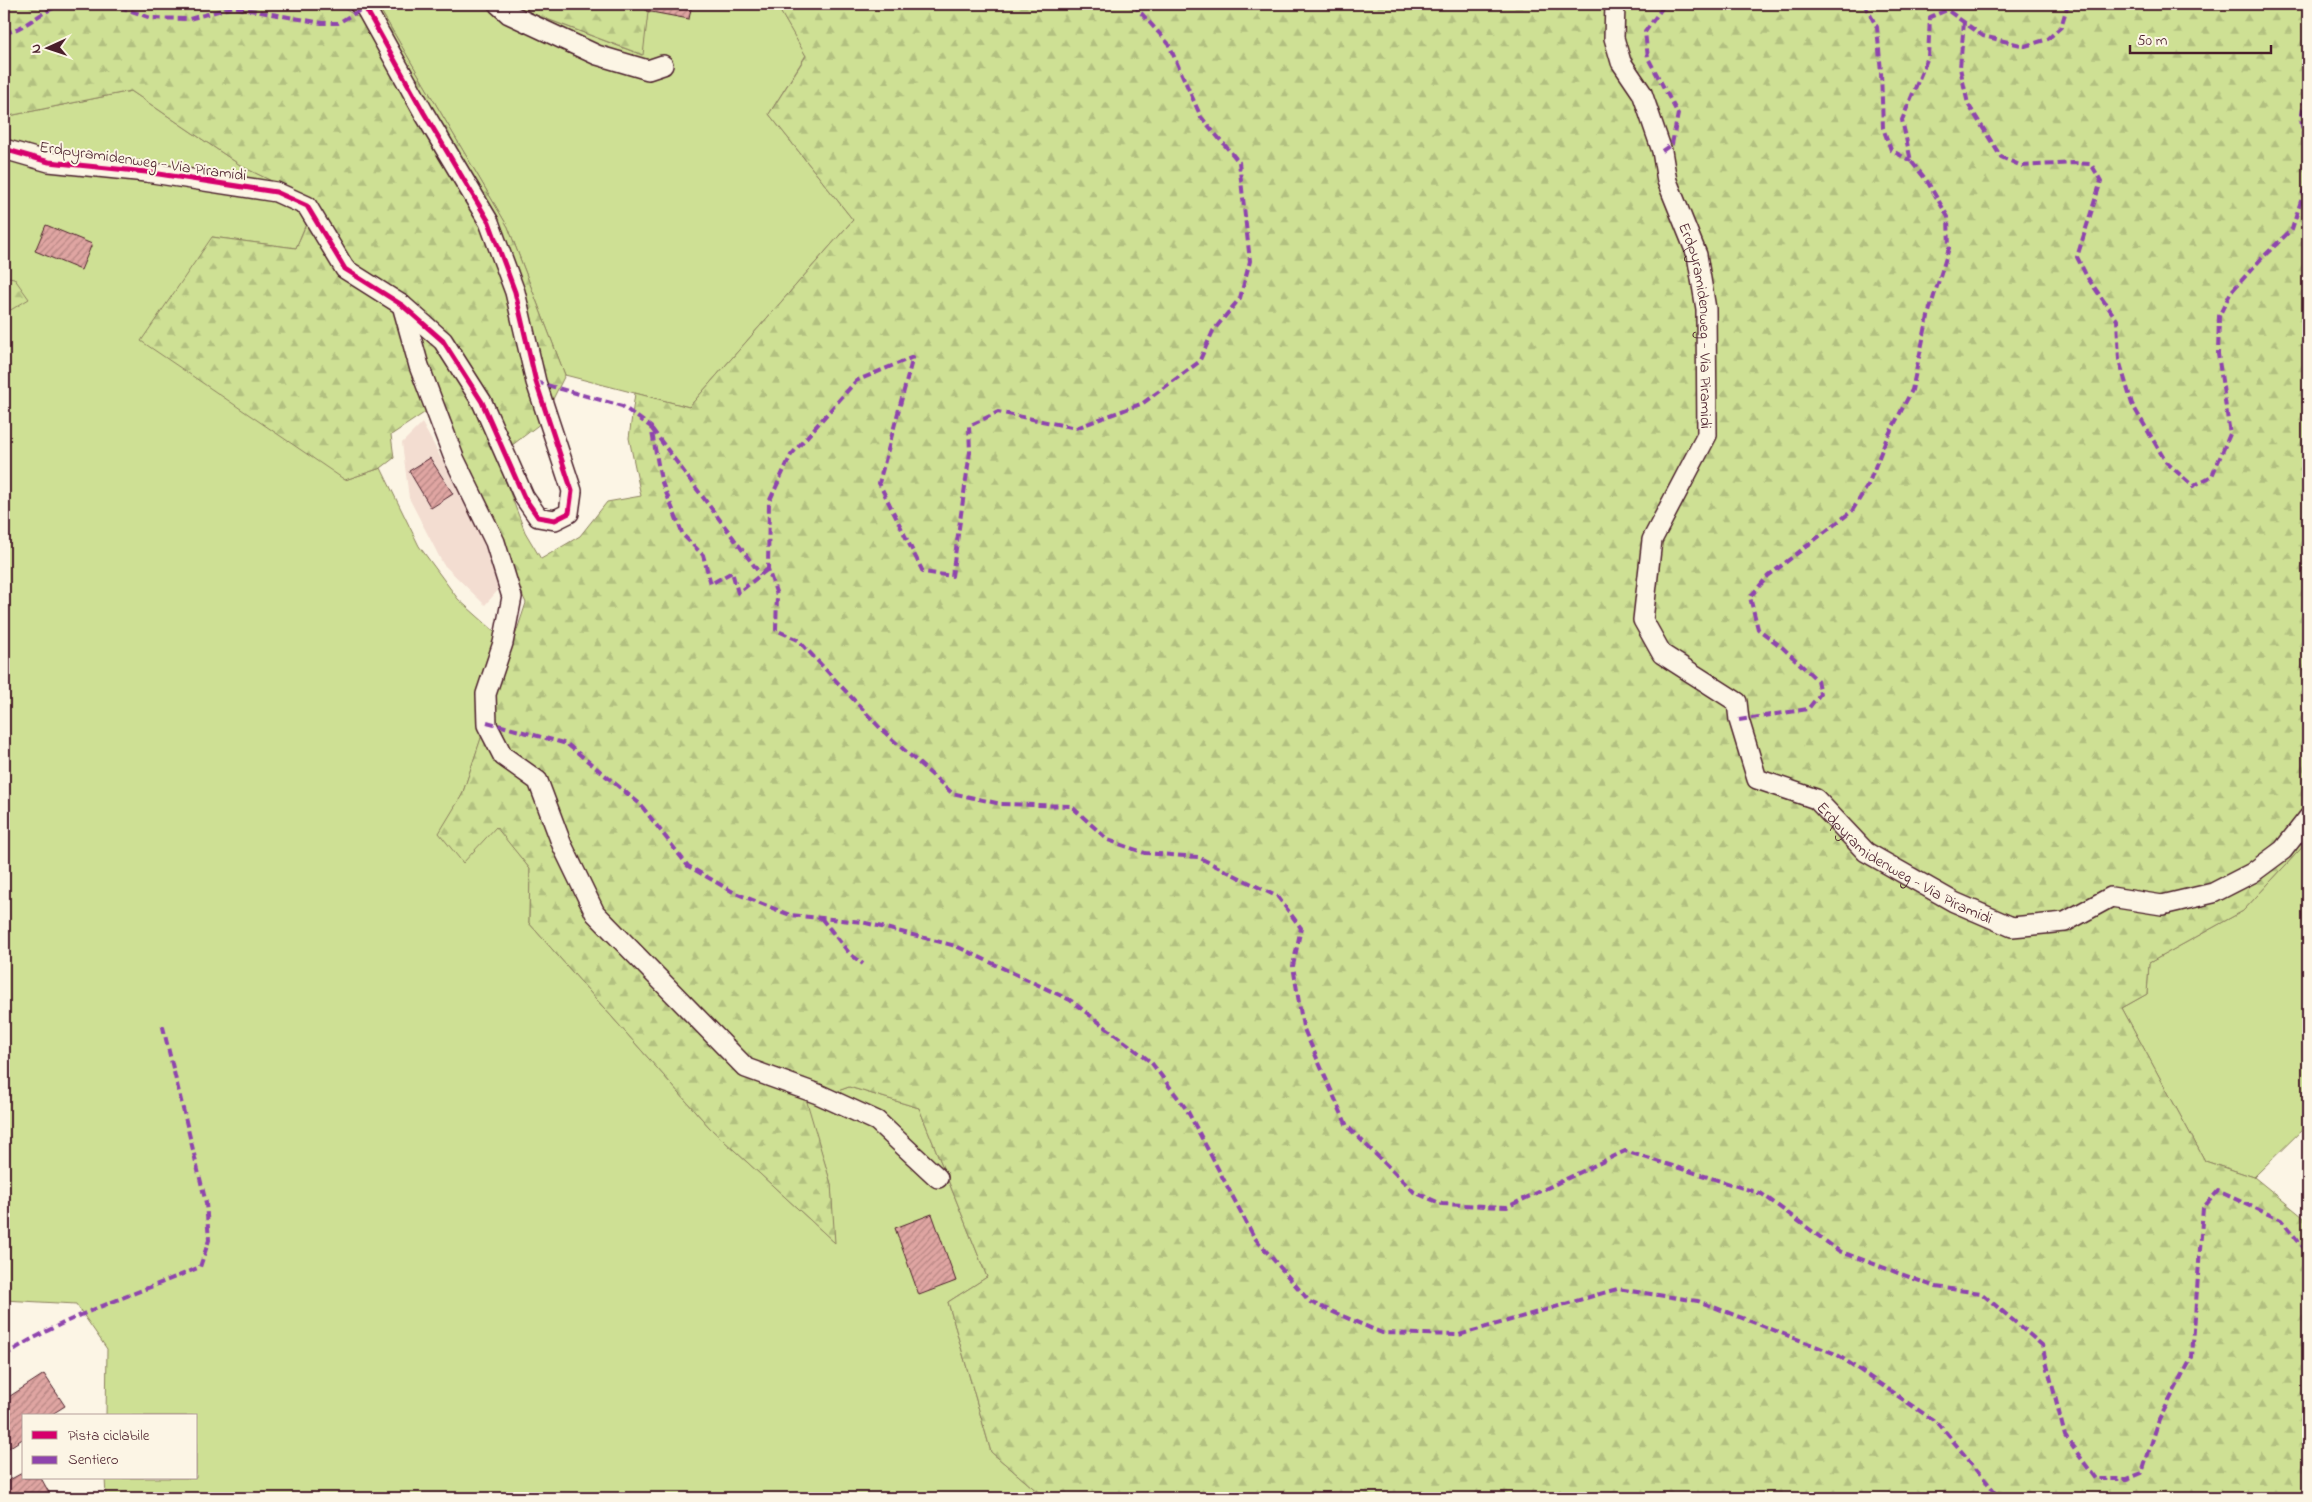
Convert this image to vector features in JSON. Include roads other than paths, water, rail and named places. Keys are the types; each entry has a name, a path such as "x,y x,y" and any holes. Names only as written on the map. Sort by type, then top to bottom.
{"street":[{"path":"498,4 509,14 597,55 648,70 663,64"},
{"name":"Erdpyramidenweg - Via Piramidi","path":"1615,4 1614,38 1621,62 1642,92 1662,151 1667,181 1697,256 1706,309 1707,435 1652,540 1643,620 1662,654 1737,702 1739,720 1757,779 1816,799 1866,852 1954,902 2012,927 2065,922 2111,897 2162,904 2213,893 2252,872 2283,850 2308,818"},
{"name":"Erdpyramidenweg - Via Piramidi","path":"4,149 49,162 146,172 276,192 307,206 345,270 402,305 443,341 482,402 524,497 538,517 555,520 569,514 572,491 536,382 515,292 489,222 363,5"},
{"path":"402,305 419,366 454,458 495,542 512,597 503,642 486,694 487,725 503,756 538,782 562,845 595,913 746,1068 818,1094 877,1121 938,1178"}]}
